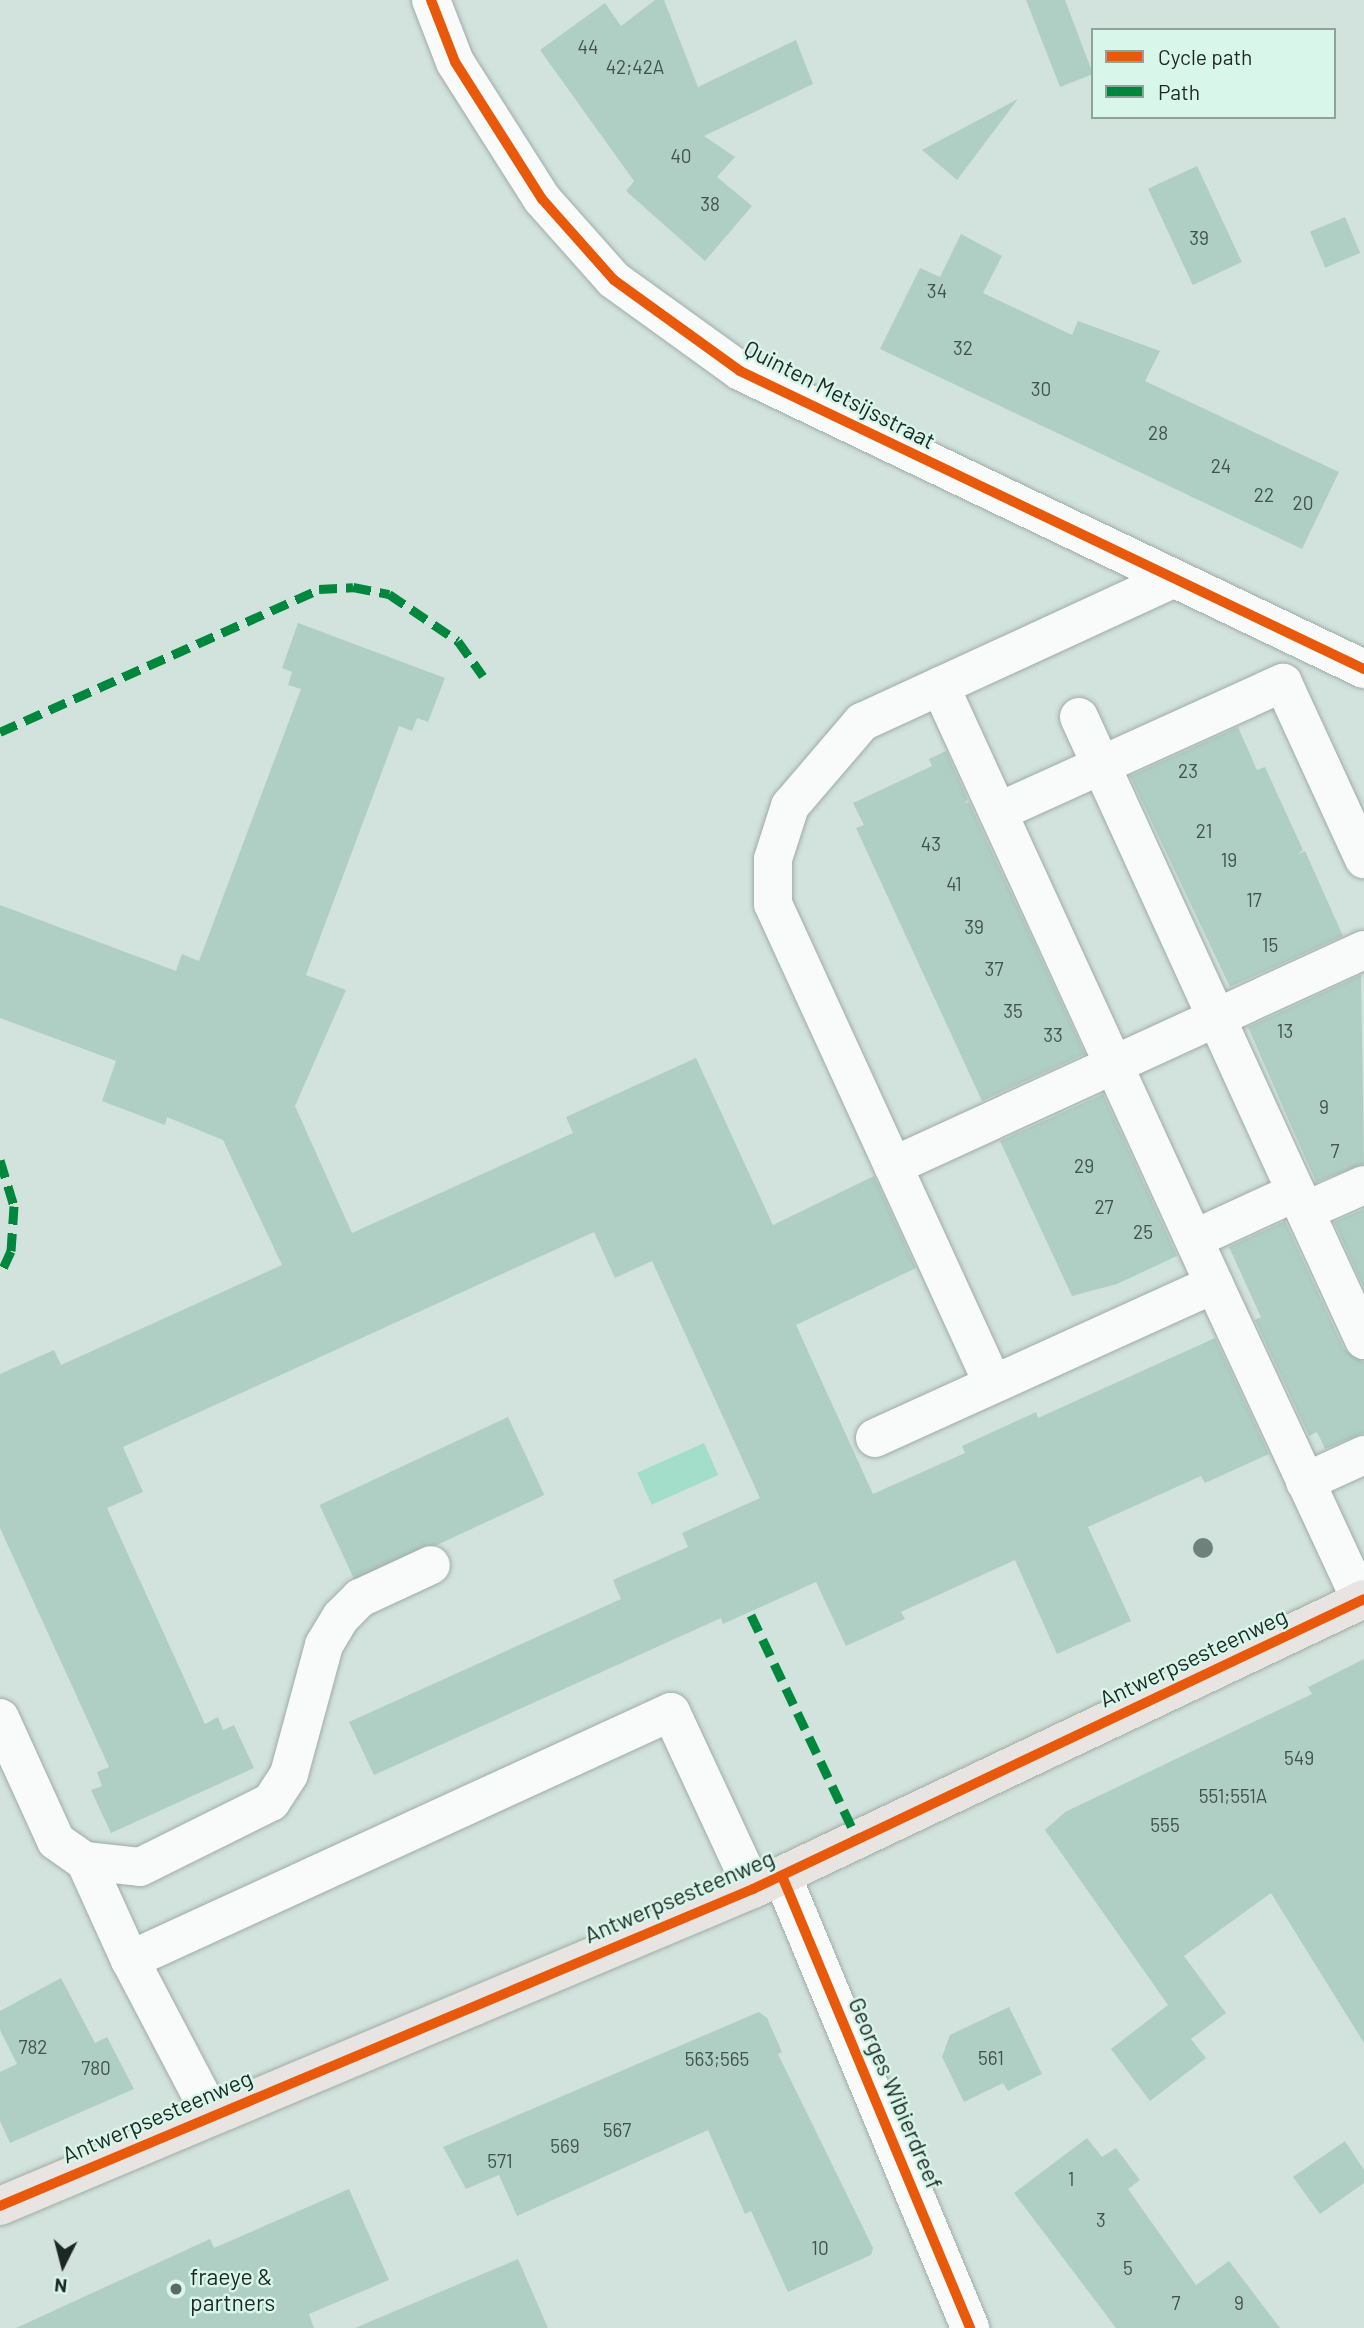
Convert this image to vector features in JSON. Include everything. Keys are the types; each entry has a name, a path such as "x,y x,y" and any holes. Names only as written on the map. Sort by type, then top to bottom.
{"main road":[{"name":"Antwerpsesteenweg","path":"0,2206 767,1882 1362,1600"}],"street":[{"name":"Quinten Metsijsstraat","path":"430,0 455,62 542,199 614,280 740,371 1364,669"},
{"path":"993,1384 773,904 773,859 790,806 825,758 862,722 1173,579"},
{"path":"998,812 1283,683 1364,859"},
{"path":"940,686 1305,1482 1362,1600"},
{"path":"1079,718 1364,1340"},
{"path":"892,1166 1364,950"},
{"path":"1194,1239 1301,1202 1364,1185"},
{"path":"875,1438 1214,1284"},
{"path":"1305,1482 1364,1455"},
{"path":"0,1718 56,1841 85,1861 140,1867 271,1802 289,1774 324,1645 341,1617 360,1598 431,1565"},
{"name":"Georges Wibierdreef","path":"130,1960 671,1712 767,1882 970,2328"},
{"path":"85,1861 130,1960 212,2116"}],"green space":[{"path":"704,1443 718,1475 652,1505 637,1473"}],"building":[{"path":"655,0 664,0 698,87 796,40 813,84 704,136 735,157 717,177 752,206 705,261 626,191 634,181 540,50 605,3 621,26"},
{"path":"1026,0 1065,0 1091,75 1060,87"},
{"path":"1018,99 957,180 922,150"},
{"path":"1197,166 1242,262 1193,285 1148,189"},
{"path":"1345,217 1360,253 1325,268 1310,232"},
{"path":"961,234 1002,256 983,293 1072,335 1078,321 1160,351 1145,381 1339,472 1302,549 880,349 920,268 940,277"},
{"path":"298,623 445,678 428,722 417,718 412,731 399,726 306,975 346,990 295,1106 352,1233 573,1133 566,1117 696,1058 773,1225 874,1176 916,1268 796,1325 873,1494 965,1453 962,1446 1036,1412 1038,1418 1215,1338 1269,1454 1205,1483 1201,1476 1088,1527 1131,1621 1057,1654 1015,1560 901,1612 905,1619 846,1646 816,1582 723,1624 721,1618 374,1775 349,1722 621,1599 613,1580 688,1547 682,1533 760,1498 652,1261 615,1278 594,1232 123,1447 143,1492 107,1508 205,1724 218,1717 223,1730 234,1725 254,1768 111,1833 91,1790 102,1786 97,1772 109,1767 0,1528 0,1374 54,1350 61,1365 282,1265 223,1140 167,1117 165,1125 102,1101 116,1061 0,1018 0,905 176,971 182,954 199,961 301,689 288,685 292,672 282,668"},
{"path":"1238,727 1257,770 1265,767 1303,850 1297,855 1305,851 1343,936 1230,987 1130,776"},
{"path":"946,751 968,800 964,803 969,802 1085,1054 982,1101 856,828 864,825 853,803 932,766 929,759"},
{"path":"1361,975 1364,1164 1316,1182 1248,1027"},
{"path":"1103,1094 1177,1256 1117,1284 1072,1296 1000,1141"},
{"path":"1364,1209 1364,1288 1334,1222"},
{"path":"1285,1221 1344,1349 1364,1362 1364,1433 1325,1449 1317,1432 1309,1436 1255,1320 1261,1317 1229,1247"},
{"path":"508,1417 544,1495 356,1583 319,1505"},
{"path":"1364,1659 1364,2043 1271,1893 1184,1956 1226,2013 1191,2039 1206,2058 1150,2101 1111,2049 1168,2005 1045,1830 1065,1812 1312,1694 1308,1687"},
{"path":"61,1978 95,2043 107,2037 134,2089 10,2143 0,2121 0,2072 17,2064 0,2030 0,2011"},
{"path":"1009,2007 1042,2074 1008,2091 1003,2083 964,2102 942,2057 950,2035"},
{"path":"759,2012 767,2018 782,2052 778,2054 873,2248 871,2255 788,2292 751,2211 745,2214 708,2130 517,2216 499,2175 466,2189 443,2147"},
{"path":"1087,2138 1102,2157 1116,2148 1140,2180 1128,2189 1196,2285 1229,2261 1280,2328 1116,2328 1014,2193"},
{"path":"1345,2141 1364,2170 1364,2183 1320,2214 1293,2177"},
{"path":"349,2189 389,2280 309,2314 314,2328 16,2328 210,2239 214,2248"},
{"path":"518,2259 548,2328 355,2328"}],"marked path":[{"path":"0,732 319,589 353,587 389,594 458,641 483,676"},
{"path":"0,1160 14,1206 11,1251 0,1275"},
{"path":"751,1615 858,1840"}],"cycle path":[{"path":"431,0 455,62 542,199 614,280 740,371 1364,669"},
{"path":"0,2206 753,1889 1364,1599"},
{"path":"782,1876 970,2328"}],"place":[{"name":"fraeye & partners","path":"176,2289"}]}
